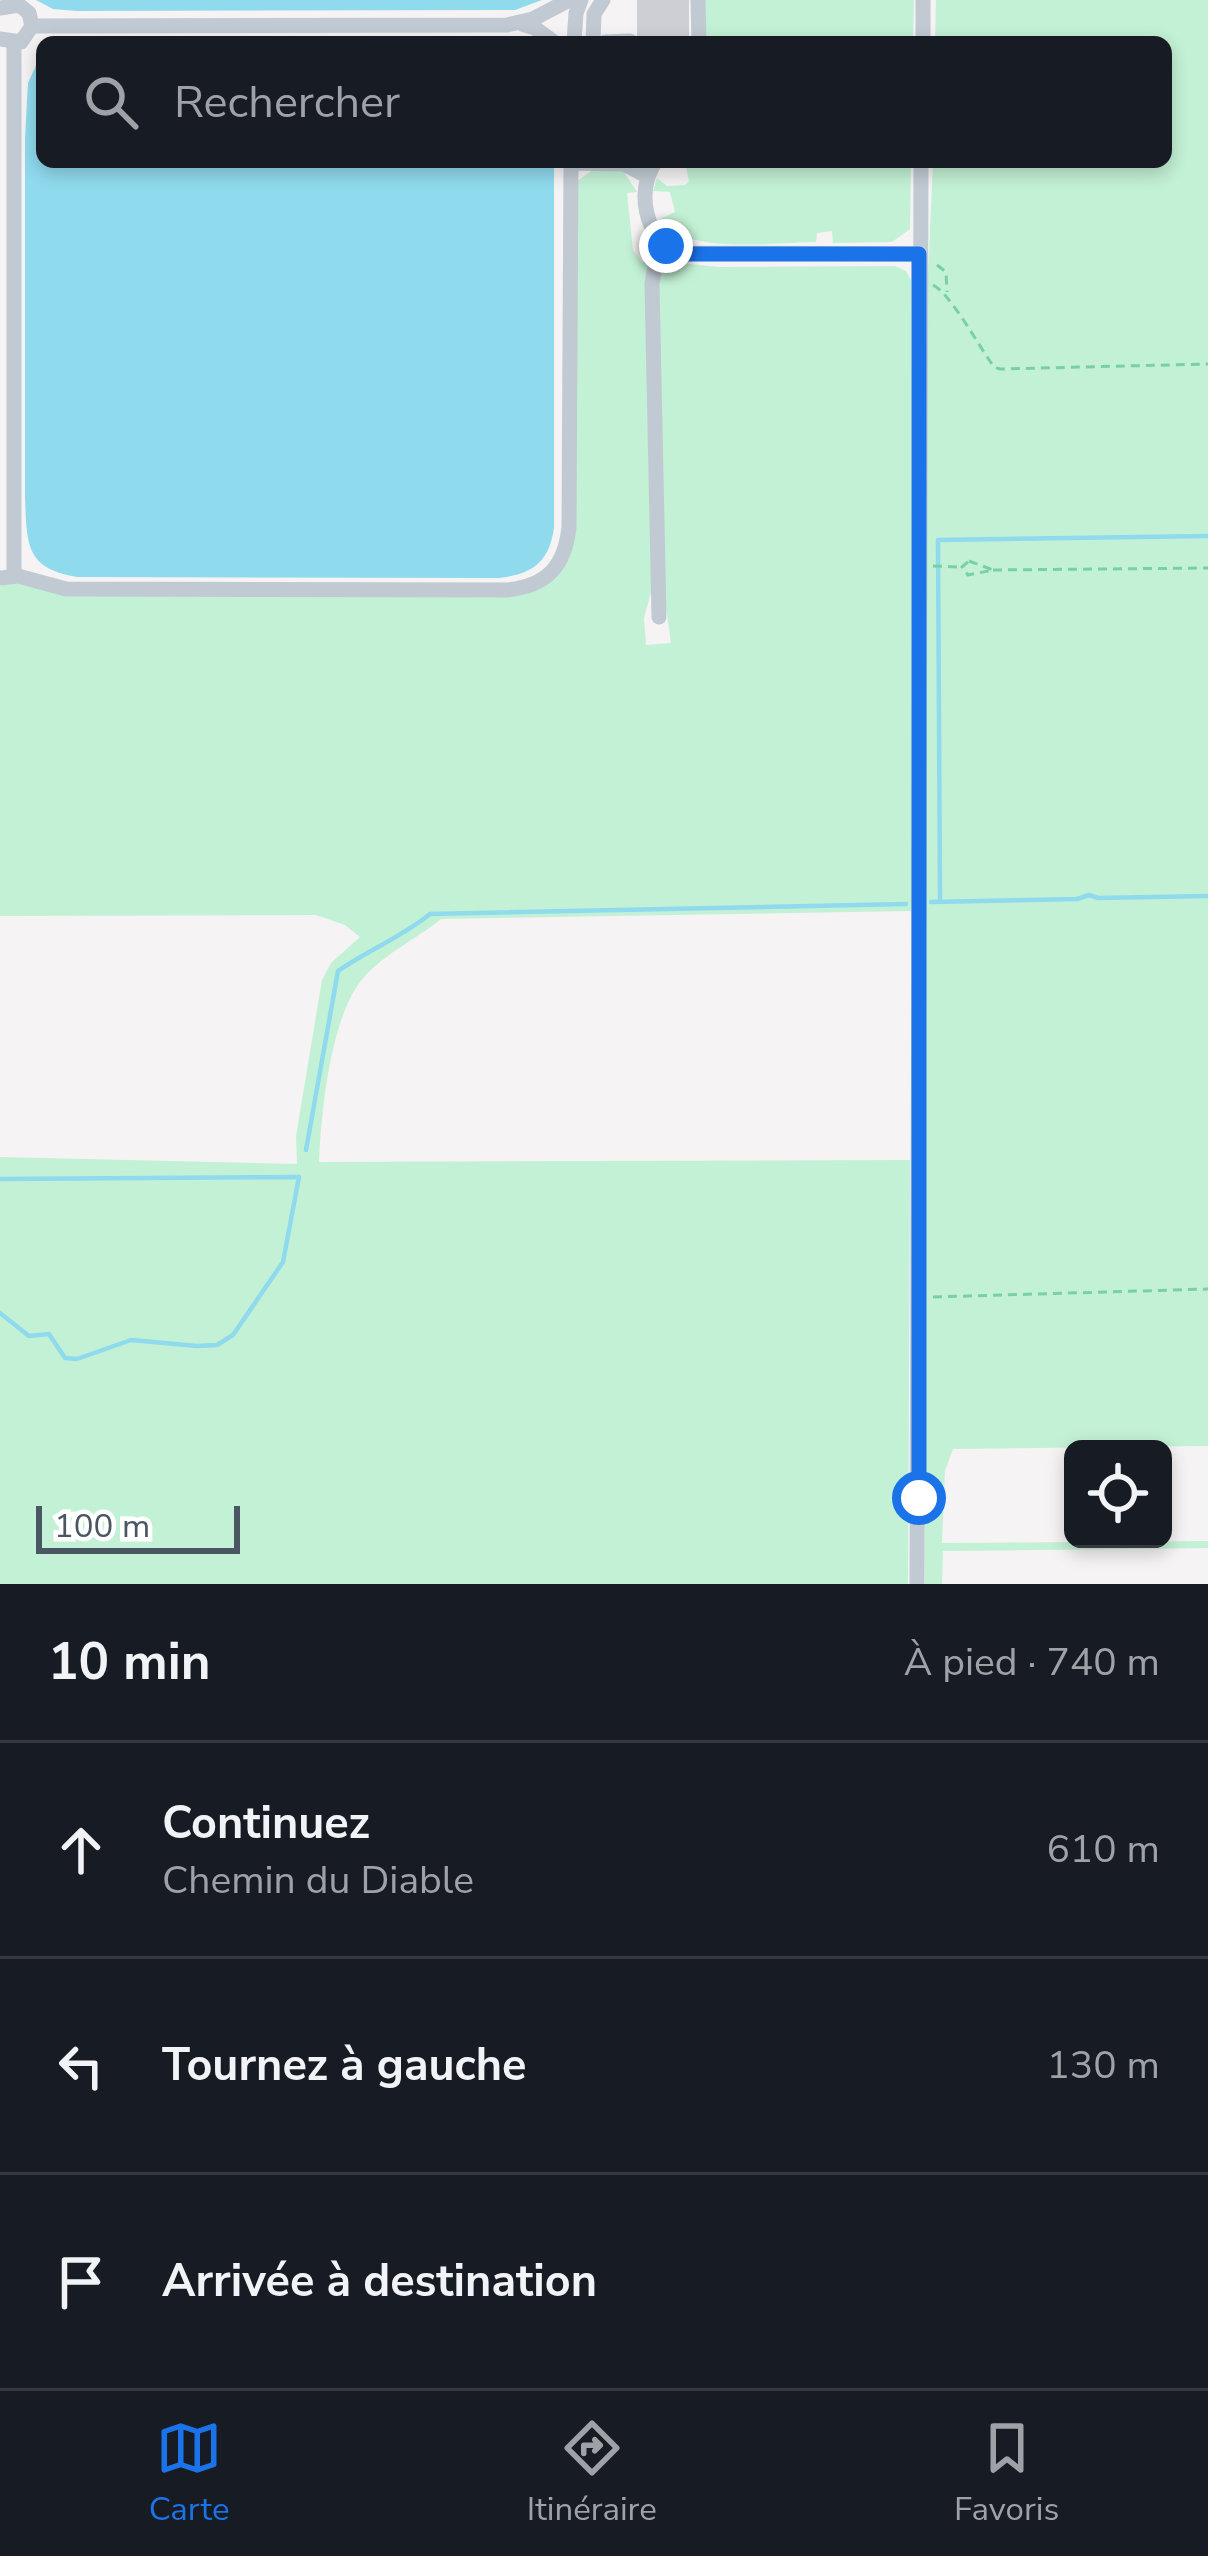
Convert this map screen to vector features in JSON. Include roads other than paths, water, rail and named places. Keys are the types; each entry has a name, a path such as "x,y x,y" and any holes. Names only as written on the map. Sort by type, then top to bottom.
{"street":[{"path":"522,24 569,0"},
{"path":"574,36 581,0"},
{"path":"698,0 699,36"},
{"path":"922,36 923,0"},
{"path":"593,36 600,1"},
{"path":"9,4 29,13 32,26 26,38 7,41 7,577 65,589 507,590 544,580 564,555 569,527 571,168"},
{"path":"32,26 522,24 546,36"},
{"path":"651,168 649,222 666,246 686,254 919,258"},
{"path":"917,1584 921,168"},
{"path":"658,617 652,284 656,260 666,246"}],"water":[{"path":"36,0 542,0 515,10 77,11 53,9"},
{"path":"36,65 36,168 554,168 554,528 543,558 521,573 499,578 78,577 38,561 29,541 25,497 28,83"}],"waterway":[{"path":"940,900 938,540 1208,536"},
{"path":"931,902 1208,896"},
{"path":"306,1150 338,971 430,914 906,904"},
{"path":"0,1179 299,1177 283,1262 233,1335 217,1345 131,1340 77,1359 65,1358 49,1334 29,1336 0,1313"}]}
